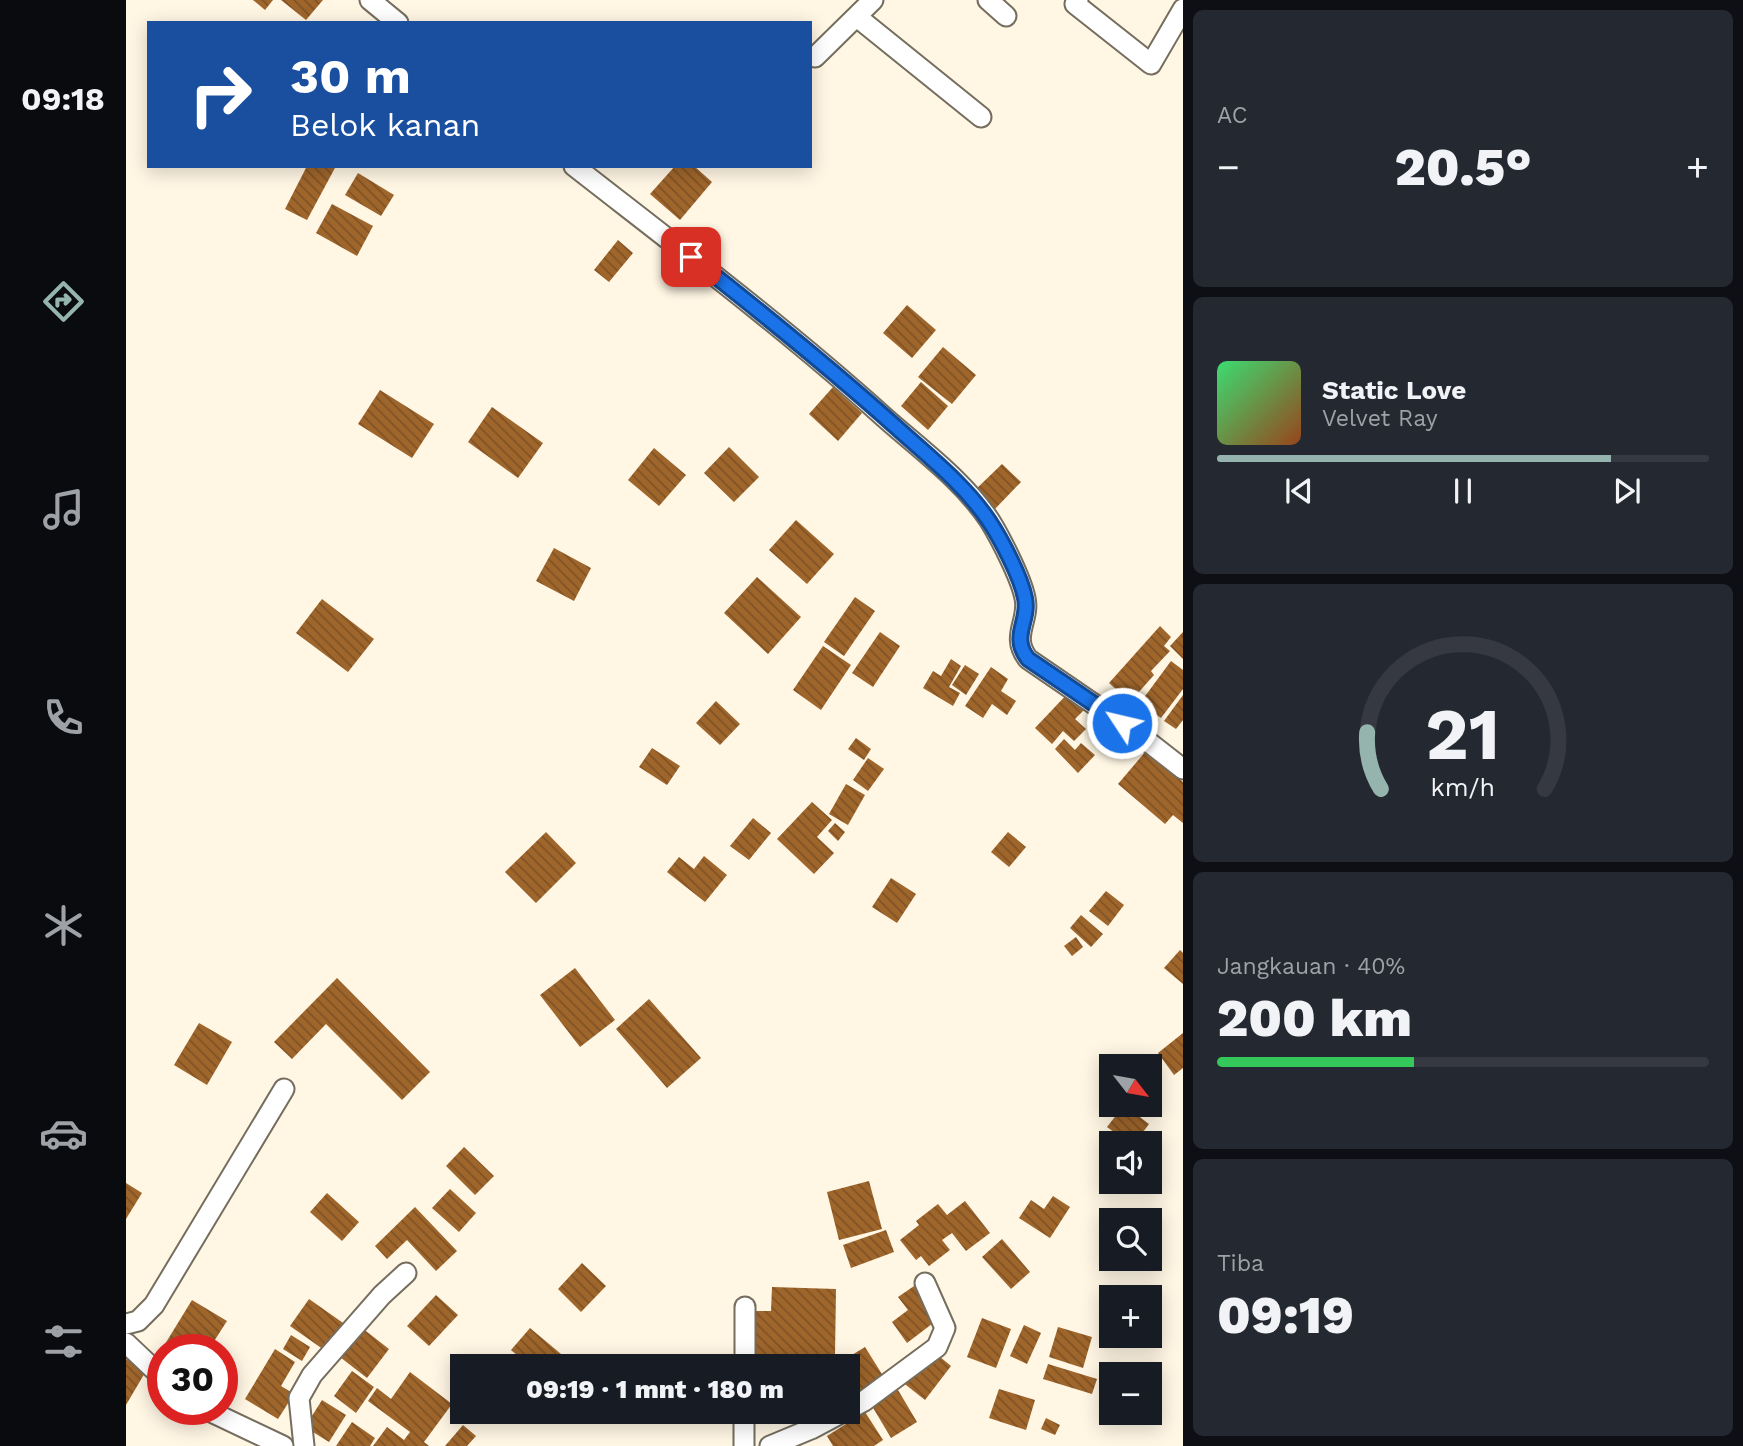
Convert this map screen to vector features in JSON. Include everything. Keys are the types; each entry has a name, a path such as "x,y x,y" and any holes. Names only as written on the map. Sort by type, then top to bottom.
{"street":[{"path":"370,0 396,21"},
{"path":"815,57 873,0"},
{"path":"988,0 1006,16"},
{"path":"1078,0 1075,4 1151,64 1183,9"},
{"path":"857,17 981,117"},
{"path":"577,168 842,380 951,476 989,521 1019,579 1026,601 1020,633 1021,649 1028,659 1142,737 1183,769"},
{"path":"126,1324 138,1321 154,1305 284,1089"},
{"path":"304,1446 299,1398 312,1375 382,1295 406,1273"},
{"path":"860,1403 937,1348 945,1328 925,1283"},
{"path":"745,1307 745,1354"},
{"path":"126,1343 147,1363"},
{"path":"744,1424 744,1446"},
{"path":"770,1446 820,1424"},
{"path":"238,1425 283,1446"}],"building":[{"path":"253,0 273,0 265,10"},
{"path":"281,0 323,0 306,20"},
{"path":"306,168 335,168 307,220 285,209"},
{"path":"673,168 696,168 712,182 680,220 650,194"},
{"path":"358,173 394,195 381,216 345,195"},
{"path":"332,204 373,226 357,256 316,233"},
{"path":"618,240 633,253 609,282 594,270"},
{"path":"907,305 936,330 912,358 883,333"},
{"path":"943,347 976,375 952,404 918,377"},
{"path":"921,382 948,406 928,430 901,406"},
{"path":"833,387 862,413 838,441 809,414"},
{"path":"380,390 434,424 412,458 358,424"},
{"path":"492,407 543,443 518,478 468,442"},
{"path":"729,447 759,477 734,502 704,473"},
{"path":"654,448 686,475 659,506 628,480"},
{"path":"1002,464 1021,482 994,510 974,491"},
{"path":"796,520 834,554 807,584 769,550"},
{"path":"554,548 591,568 574,601 536,581"},
{"path":"757,577 801,617 768,654 724,613"},
{"path":"855,597 875,611 844,656 824,642"},
{"path":"322,599 374,639 348,672 296,633"},
{"path":"1160,626 1171,637 1164,646 1170,651 1151,671 1154,675 1130,702 1109,683"},
{"path":"880,632 900,646 873,687 852,673"},
{"path":"1183,632 1183,659 1170,646"},
{"path":"823,646 851,665 821,710 793,690"},
{"path":"951,659 961,666 949,687 960,693 953,706 923,688 933,671 941,676"},
{"path":"1171,661 1183,670 1183,689 1161,718 1140,703"},
{"path":"965,665 979,674 966,695 952,685"},
{"path":"991,667 1008,679 1001,691 1016,701 1007,715 992,704 983,718 965,706"},
{"path":"1071,690 1088,706 1075,719 1086,729 1074,741 1063,731 1052,744 1035,728"},
{"path":"1183,695 1183,720 1176,729 1164,721"},
{"path":"716,701 740,724 720,745 696,723"},
{"path":"856,738 871,749 864,760 848,749"},
{"path":"1064,739 1075,750 1081,743 1095,755 1078,773 1055,749"},
{"path":"652,748 680,766 667,785 639,767"},
{"path":"1146,751 1183,782 1183,823 1173,815 1165,824 1118,784"},
{"path":"868,758 884,769 868,791 853,780"},
{"path":"846,784 865,795 848,825 829,814"},
{"path":"812,802 832,820 817,837 834,853 814,874 777,839"},
{"path":"753,818 771,833 749,860 730,846"},
{"path":"835,823 845,832 838,841 828,831"},
{"path":"546,832 576,863 536,903 505,872"},
{"path":"1008,832 1026,847 1009,867 991,852"},
{"path":"704,856 727,875 705,902 667,872 679,857 694,869"},
{"path":"891,878 916,894 897,923 872,907"},
{"path":"1106,891 1124,905 1108,926 1089,911"},
{"path":"1081,915 1103,934 1091,947 1070,928"},
{"path":"1076,937 1083,947 1072,956 1064,946"},
{"path":"1180,950 1183,953 1183,984 1164,968"},
{"path":"575,968 615,1020 580,1047 540,995"},
{"path":"337,978 430,1072 402,1100 326,1024 292,1059 274,1042"},
{"path":"649,999 701,1058 667,1088 616,1029"},
{"path":"199,1023 232,1042 207,1085 174,1065"},
{"path":"1183,1033 1183,1068 1174,1075 1162,1058 1162,1054 1158,1053"},
{"path":"1115,1117 1140,1117 1149,1124 1144,1131 1112,1131 1107,1127"},
{"path":"464,1147 494,1176 475,1195 446,1166"},
{"path":"869,1181 882,1229 839,1240 827,1192"},
{"path":"126,1183 142,1193 126,1219"},
{"path":"450,1189 476,1213 459,1232 432,1208"},
{"path":"327,1193 359,1222 342,1241 310,1212"},
{"path":"1053,1196 1070,1207 1050,1238 1019,1218 1031,1200 1044,1209"},
{"path":"965,1201 990,1233 966,1251 952,1233 942,1240 950,1250 929,1266 921,1256 916,1260 900,1240 919,1225 916,1221 938,1204 947,1215"},
{"path":"415,1207 457,1251 436,1271 407,1240 387,1259 375,1246"},
{"path":"886,1230 894,1252 851,1268 843,1245"},
{"path":"1002,1239 1030,1272 1011,1289 982,1257"},
{"path":"582,1263 606,1286 581,1312 558,1289"},
{"path":"917,1284 941,1317 907,1343 892,1322 908,1310 898,1297"},
{"path":"772,1287 836,1289 835,1354 753,1354 754,1311 771,1311"},
{"path":"436,1295 458,1315 429,1346 407,1326"},
{"path":"309,1299 346,1325 327,1352 290,1326"},
{"path":"192,1300 227,1321 219,1334 171,1334"},
{"path":"982,1318 1011,1329 996,1368 967,1357"},
{"path":"1024,1325 1041,1333 1027,1364 1010,1356"},
{"path":"1058,1327 1092,1337 1083,1368 1049,1357"},
{"path":"362,1328 389,1349 367,1378 340,1357"},
{"path":"530,1328 561,1354 516,1354 511,1350"},
{"path":"291,1335 310,1347 302,1361 283,1349"},
{"path":"865,1347 885,1379 860,1394 860,1354 853,1354"},
{"path":"928,1347 951,1366 925,1400 901,1381"},
{"path":"275,1349 295,1362 281,1386 294,1394 278,1419 245,1399"},
{"path":"126,1359 146,1371 126,1405"},
{"path":"1048,1364 1097,1379 1092,1394 1043,1379"},
{"path":"352,1371 374,1387 356,1413 334,1396"},
{"path":"410,1372 450,1402 450,1407 424,1442 429,1446 373,1446 387,1427 404,1440 410,1432 368,1401 377,1388 391,1399"},
{"path":"999,1389 1035,1400 1026,1430 989,1418"},
{"path":"898,1390 917,1422 891,1438 872,1406"},
{"path":"322,1400 346,1415 329,1442 305,1427"},
{"path":"865,1412 883,1440 874,1446 833,1446 827,1436 846,1424 860,1424 860,1415"},
{"path":"1046,1418 1060,1425 1055,1435 1041,1429"},
{"path":"352,1422 375,1438 370,1446 336,1446"},
{"path":"797,1424 813,1424 801,1431"},
{"path":"463,1425 476,1436 467,1446 445,1446"}],"route":[{"path":"691,257 852,388 951,476 989,521 1019,579 1026,601 1020,633 1021,649 1028,659 1122,723"}]}
